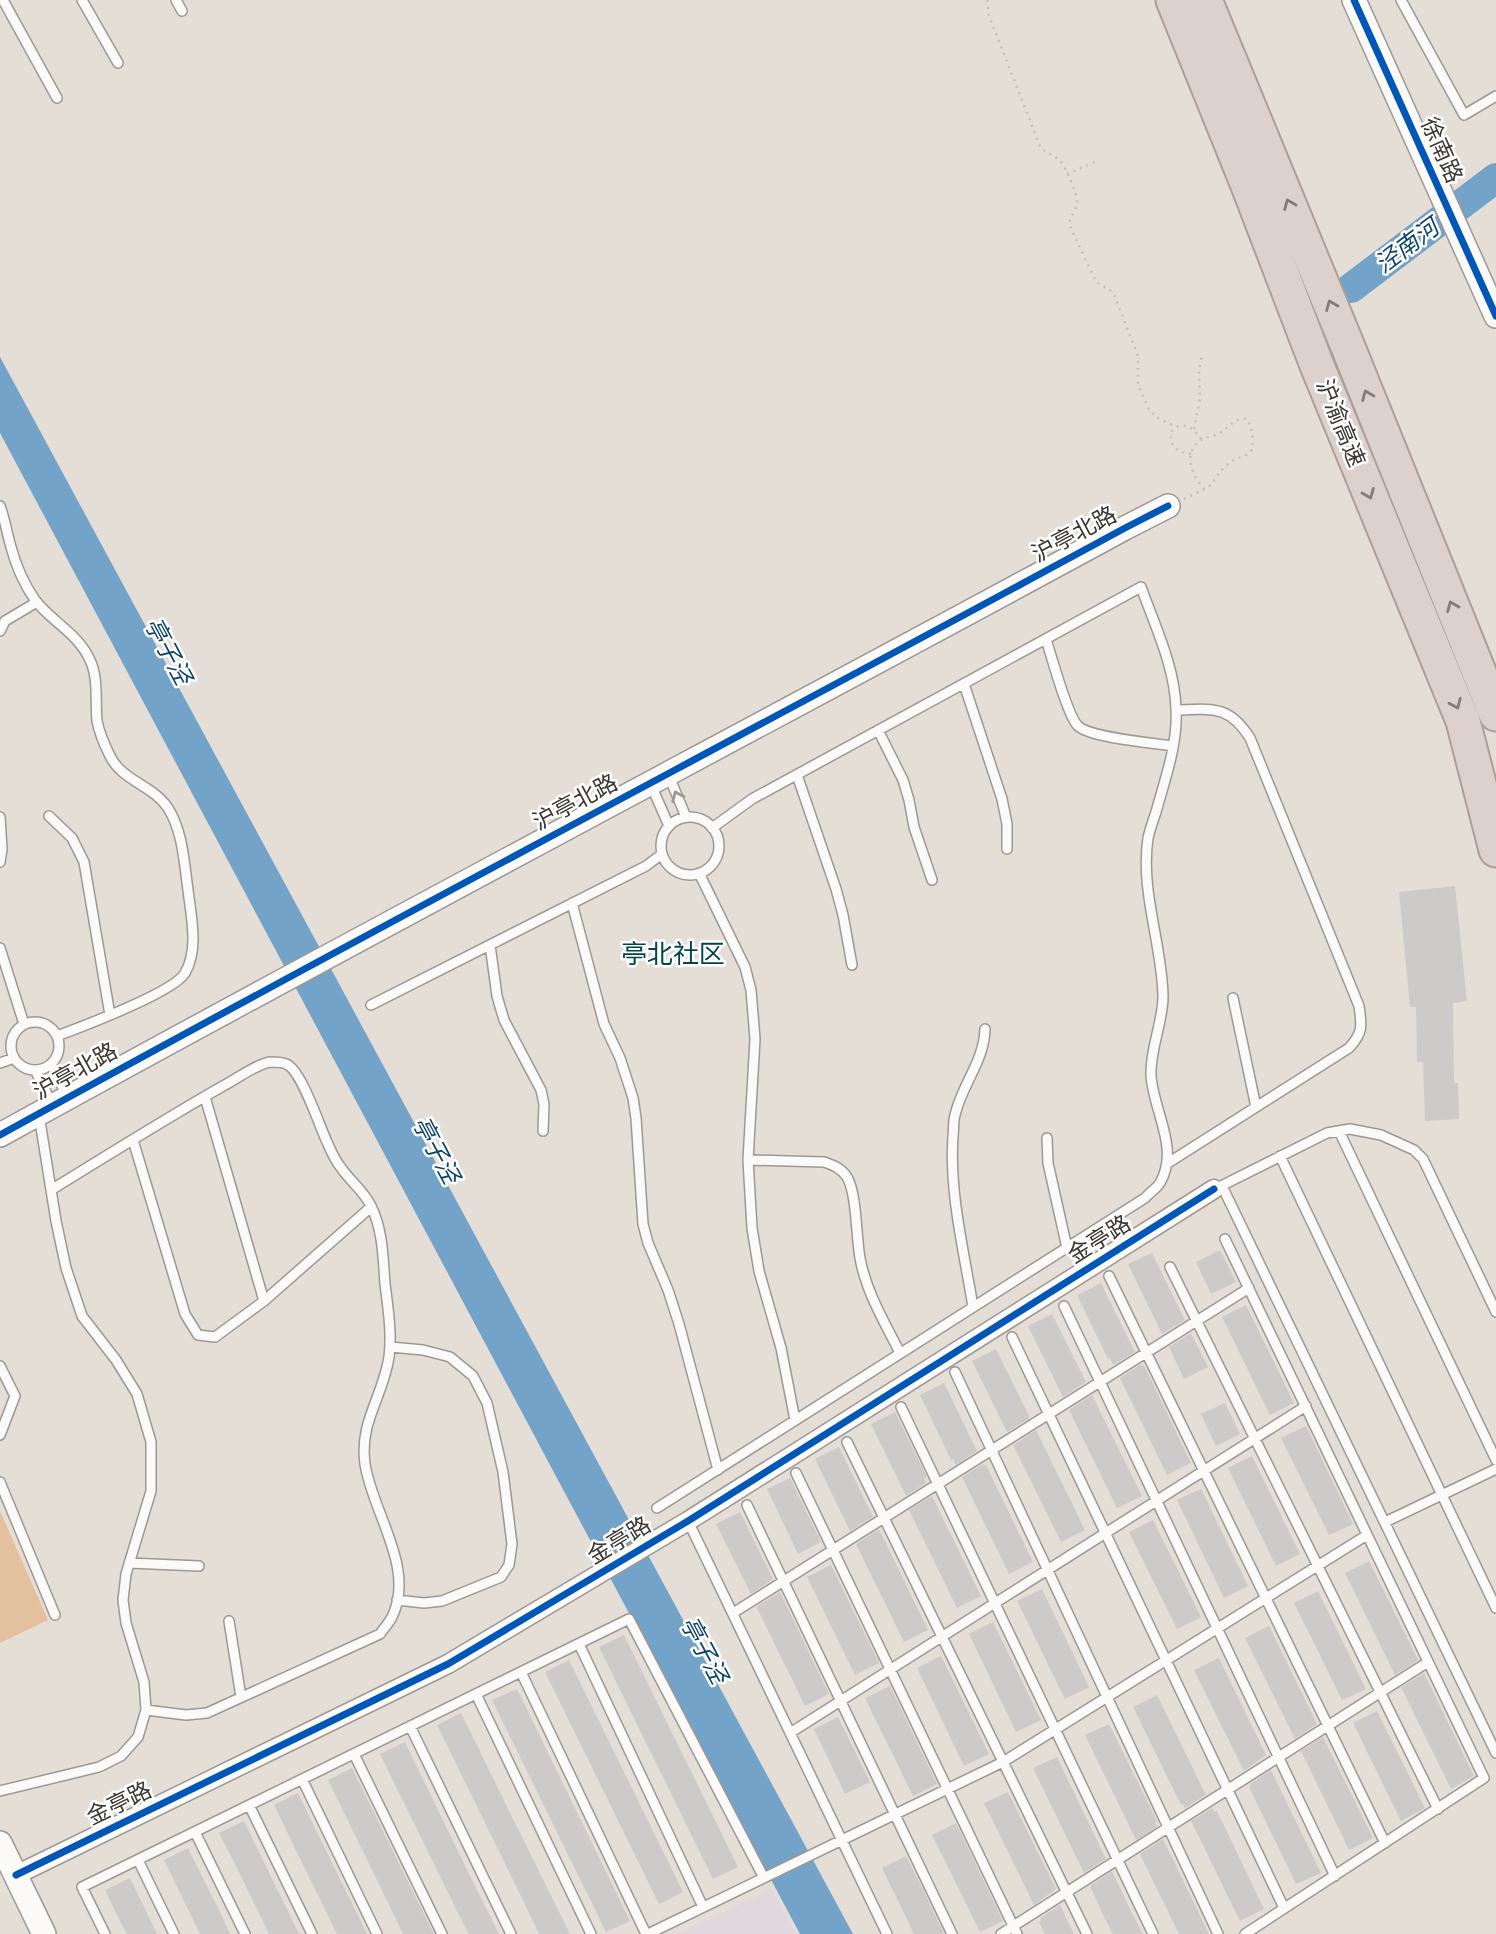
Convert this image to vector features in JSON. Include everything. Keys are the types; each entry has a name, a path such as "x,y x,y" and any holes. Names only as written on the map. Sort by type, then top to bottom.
{"highway":[{"name":"沪渝高速","path":"1170,0 1250,187 1286,288 1463,721 1496,850"},
{"name":"沪渝高速","path":"1205,0 1496,715"}],"street":[{"name":"徐南路","path":"1354,0 1496,316"},
{"name":"沪亭北路","path":"0,1135 336,950 1168,506"},
{"name":"金亭路","path":"16,1875 448,1664 688,1521 1218,1188"},
{"path":"0,1843 44,1934"}],"lane":[{"path":"3,0 57,98"},
{"path":"82,0 118,63"},
{"path":"176,0 182,11"},
{"path":"1401,0 1464,115 1496,96"},
{"path":"0,506 21,578 37,602 74,636 90,659 96,685 98,724 110,757 128,778 152,790 167,806 177,827 183,852 193,933 191,953 184,974 173,985 110,1015 57,1036"},
{"path":"657,1508 1145,1198 1159,1184 1167,1163 1167,1141 1151,1074 1163,996 1148,884 1147,856 1148,836 1173,746 1177,710 1173,677 1141,587 752,799 712,828"},
{"path":"0,631 5,621 37,602"},
{"path":"1046,639 1077,726 1094,734 1173,746"},
{"path":"964,684 1002,799 1007,824 1007,849"},
{"path":"1167,1163 1349,1048 1358,1038 1361,1023 1359,1006 1250,738 1240,723 1228,713 1208,709 1177,710"},
{"path":"878,730 903,780 914,827 932,880"},
{"path":"797,775 836,889 852,965"},
{"path":"659,779 686,817"},
{"path":"659,779 669,826"},
{"path":"49,816 72,838 84,862 110,1015"},
{"path":"0,817 0,862"},
{"path":"686,817 696,817 712,828 717,836 718,854 714,862 707,869 690,875 673,869 662,853 664,834 669,826 686,817"},
{"path":"371,1005 646,866 662,853"},
{"path":"699,873 745,967 751,990 755,1039 748,1160 752,1228 759,1271 781,1348 795,1420"},
{"path":"572,903 604,1024 620,1058 633,1098 645,1234 679,1324 718,1469"},
{"path":"490,944 497,996 504,1020 541,1090 544,1104 543,1130"},
{"path":"0,948 24,1024"},
{"path":"1233,998 1256,1107"},
{"path":"0,1791 99,1767 121,1756 138,1737 146,1710 144,1682 126,1623 123,1600 126,1574 152,1490 151,1443 137,1394 116,1360 82,1316 66,1268 51,1190 51,1064 59,1051 57,1036 53,1030 39,1022 24,1024 13,1035 11,1051 14,1058 24,1068 35,1070 51,1064"},
{"path":"973,1307 955,1200 952,1157 955,1116 966,1084 981,1057 985,1044 985,1029"},
{"path":"0,1063 14,1058"},
{"path":"51,1190 205,1097 272,1062 287,1064 298,1074 331,1152 343,1171 360,1189 371,1207 380,1231 390,1348 386,1377 364,1436 365,1464 393,1547 398,1574 397,1600 392,1617 380,1634 207,1713 186,1715 146,1710"},
{"path":"35,1070 53,1105"},
{"path":"205,1097 264,1301"},
{"path":"1496,1311 1423,1159 1414,1150 1381,1135 1350,1129 1327,1133 1218,1188 1385,1522 1496,1753"},
{"path":"1339,1131 1496,1460"},
{"path":"1046,1138 1048,1163 1067,1248"},
{"path":"134,1140 186,1314 198,1335 215,1337 264,1301 371,1207"},
{"path":"1280,1156 1496,1608"},
{"path":"748,1160 824,1162 836,1166 847,1177 867,1285 900,1353"},
{"path":"1225,1239 1484,1778 1245,1934"},
{"path":"1170,1267 1437,1809"},
{"path":"1110,1276 1385,1843"},
{"path":"733,1613 1249,1288"},
{"path":"1064,1306 1335,1876"},
{"path":"1012,1337 1284,1908"},
{"path":"390,1348 423,1350 450,1357 473,1376 487,1403 500,1460 512,1544 509,1565 501,1577 442,1601 425,1603 397,1600"},
{"path":"0,1366 15,1396 0,1435"},
{"path":"955,1372 1218,1934"},
{"path":"790,1733 1306,1406"},
{"path":"901,1407 1153,1934"},
{"path":"847,1442 1087,1934"},
{"path":"1385,1522 1496,1469"},
{"path":"796,1474 1015,1930"},
{"path":"0,1482 55,1615"},
{"path":"747,1505 953,1934"},
{"path":"688,1521 887,1934"},
{"path":"521,1672 647,1934 1003,1762 1367,1535"},
{"path":"129,1563 199,1566"},
{"path":"105,1934 82,1887 629,1619 764,1878"},
{"path":"229,1621 241,1697"},
{"path":"579,1644 703,1907"},
{"path":"1001,1934 1015,1930 1066,1892 1428,1662"},
{"path":"475,1694 591,1934"},
{"path":"410,1726 511,1934"},
{"path":"354,1754 442,1934"},
{"path":"302,1779 377,1934"},
{"path":"249,1805 312,1934"},
{"path":"195,1832 245,1934"},
{"path":"138,1860 174,1934"}],"path":[{"path":"987,0 989,16 1040,146 1045,153 1058,158 1077,198 1069,224 1096,282 1110,290 1115,297 1138,356 1138,384 1148,408 1156,417 1176,427"},
{"path":"1067,174 1097,161"},
{"path":"1194,429 1202,355"},
{"path":"1168,506 1209,487 1232,461 1252,450 1254,438 1247,419 1236,420 1219,434 1197,443 1190,463 1204,489"},
{"path":"1191,454 1179,452 1173,447 1171,432 1182,425 1194,429 1202,440"}],"shaded area":[{"path":"0,1511 48,1620 0,1643"},
{"path":"772,1889 796,1934 677,1934"}],"water":[{"path":"0,357 853,1934 800,1934 0,433"}],"building":[{"path":"1455,886 1467,1001 1453,1003 1454,1083 1458,1083 1459,1119 1425,1121 1423,1062 1417,1062 1416,1007 1410,1007 1399,892"},
{"path":"1220,1250 1236,1282 1211,1294 1196,1262"},
{"path":"1152,1253 1185,1320 1162,1334 1128,1264"},
{"path":"1101,1283 1135,1352 1113,1365 1077,1295"},
{"path":"1246,1305 1294,1403 1270,1415 1222,1317"},
{"path":"1052,1314 1086,1382 1063,1397 1028,1326"},
{"path":"1191,1333 1208,1367 1184,1379 1169,1347"},
{"path":"996,1349 1030,1418 1007,1432 972,1361"},
{"path":"1141,1364 1144,1365 1191,1463 1167,1475 1120,1378"},
{"path":"944,1383 977,1451 956,1465 953,1459 951,1460 920,1395"},
{"path":"1092,1395 1142,1496 1117,1508 1069,1410"},
{"path":"1225,1403 1240,1434 1216,1446 1201,1414"},
{"path":"895,1412 927,1477 924,1478 926,1483 906,1496 871,1424"},
{"path":"1306,1426 1353,1524 1329,1535 1281,1438"},
{"path":"1036,1430 1085,1530 1061,1542 1013,1445"},
{"path":"839,1447 873,1517 850,1531 815,1459"},
{"path":"1252,1456 1300,1554 1276,1566 1228,1468"},
{"path":"983,1464 986,1465 1033,1562 1009,1574 962,1477"},
{"path":"790,1478 821,1542 798,1554 767,1489"},
{"path":"1201,1489 1248,1586 1224,1598 1177,1500"},
{"path":"932,1496 981,1596 957,1608 909,1510"},
{"path":"740,1512 773,1579 751,1594 716,1524"},
{"path":"1153,1520 1201,1617 1177,1629 1129,1532"},
{"path":"879,1529 928,1630 904,1642 856,1544"},
{"path":"1369,1561 1418,1660 1395,1675 1345,1573"},
{"path":"831,1565 879,1663 855,1675 807,1577"},
{"path":"1042,1589 1089,1687 1065,1699 1017,1601"},
{"path":"1318,1591 1366,1689 1342,1700 1294,1603"},
{"path":"780,1592 829,1694 805,1706 757,1608"},
{"path":"993,1622 1041,1720 1016,1732 969,1634"},
{"path":"1269,1626 1317,1724 1295,1739 1245,1638"},
{"path":"624,1635 738,1867 713,1879 599,1647"},
{"path":"941,1656 989,1754 964,1766 917,1668"},
{"path":"1219,1658 1266,1755 1244,1771 1194,1670"},
{"path":"569,1660 683,1892 659,1904 545,1672"},
{"path":"1424,1673 1474,1776 1451,1789 1401,1687"},
{"path":"890,1686 937,1784 913,1796 865,1698"},
{"path":"517,1689 630,1921 606,1932 492,1700"},
{"path":"1157,1695 1206,1795 1185,1808 1181,1805 1133,1707"},
{"path":"1377,1711 1425,1808 1401,1821 1353,1723"},
{"path":"461,1713 570,1934 539,1934 437,1725"},
{"path":"838,1717 870,1782 845,1794 814,1729"},
{"path":"1109,1724 1157,1821 1157,1827 1136,1840 1085,1735"},
{"path":"1323,1737 1373,1838 1349,1850 1301,1751"},
{"path":"405,1742 499,1934 469,1934 380,1754"},
{"path":"1057,1757 1106,1859 1084,1873 1033,1768"},
{"path":"352,1768 434,1934 403,1934 328,1780"},
{"path":"1271,1770 1321,1873 1296,1884 1249,1787"},
{"path":"1008,1792 1056,1889 1034,1905 984,1803"},
{"path":"298,1793 367,1934 337,1934 307,1873 274,1805"},
{"path":"1212,1808 1214,1812 1217,1811 1264,1909 1240,1921 1191,1821"},
{"path":"244,1821 299,1934 269,1934 219,1833"},
{"path":"956,1823 1003,1921 980,1932 932,1835"},
{"path":"1163,1839 1209,1934 1179,1934 1152,1879 1140,1854"},
{"path":"188,1848 230,1934 200,1934 164,1860"},
{"path":"906,1856 944,1934 914,1934 882,1868"},
{"path":"1112,1871 1143,1934 1113,1934 1105,1919 1090,1886"},
{"path":"130,1878 157,1934 127,1934 105,1890"},
{"path":"1060,1905 1074,1934 1045,1934 1039,1922 1040,1918"}],"waterway":[{"name":"泾南河","path":"1351,288 1496,178"}],"cycle path":[{"path":"1354,0 1496,316"},
{"path":"0,1135 1168,506"},
{"path":"16,1875 448,1664 688,1521 1214,1189"}],"district":[{"name":"亭北社区","path":"673,954"}],"water label":[{"name":"亭子泾","path":"168,651"},
{"name":"亭子泾","path":"436,1150"},
{"name":"亭子泾","path":"704,1650"}]}
